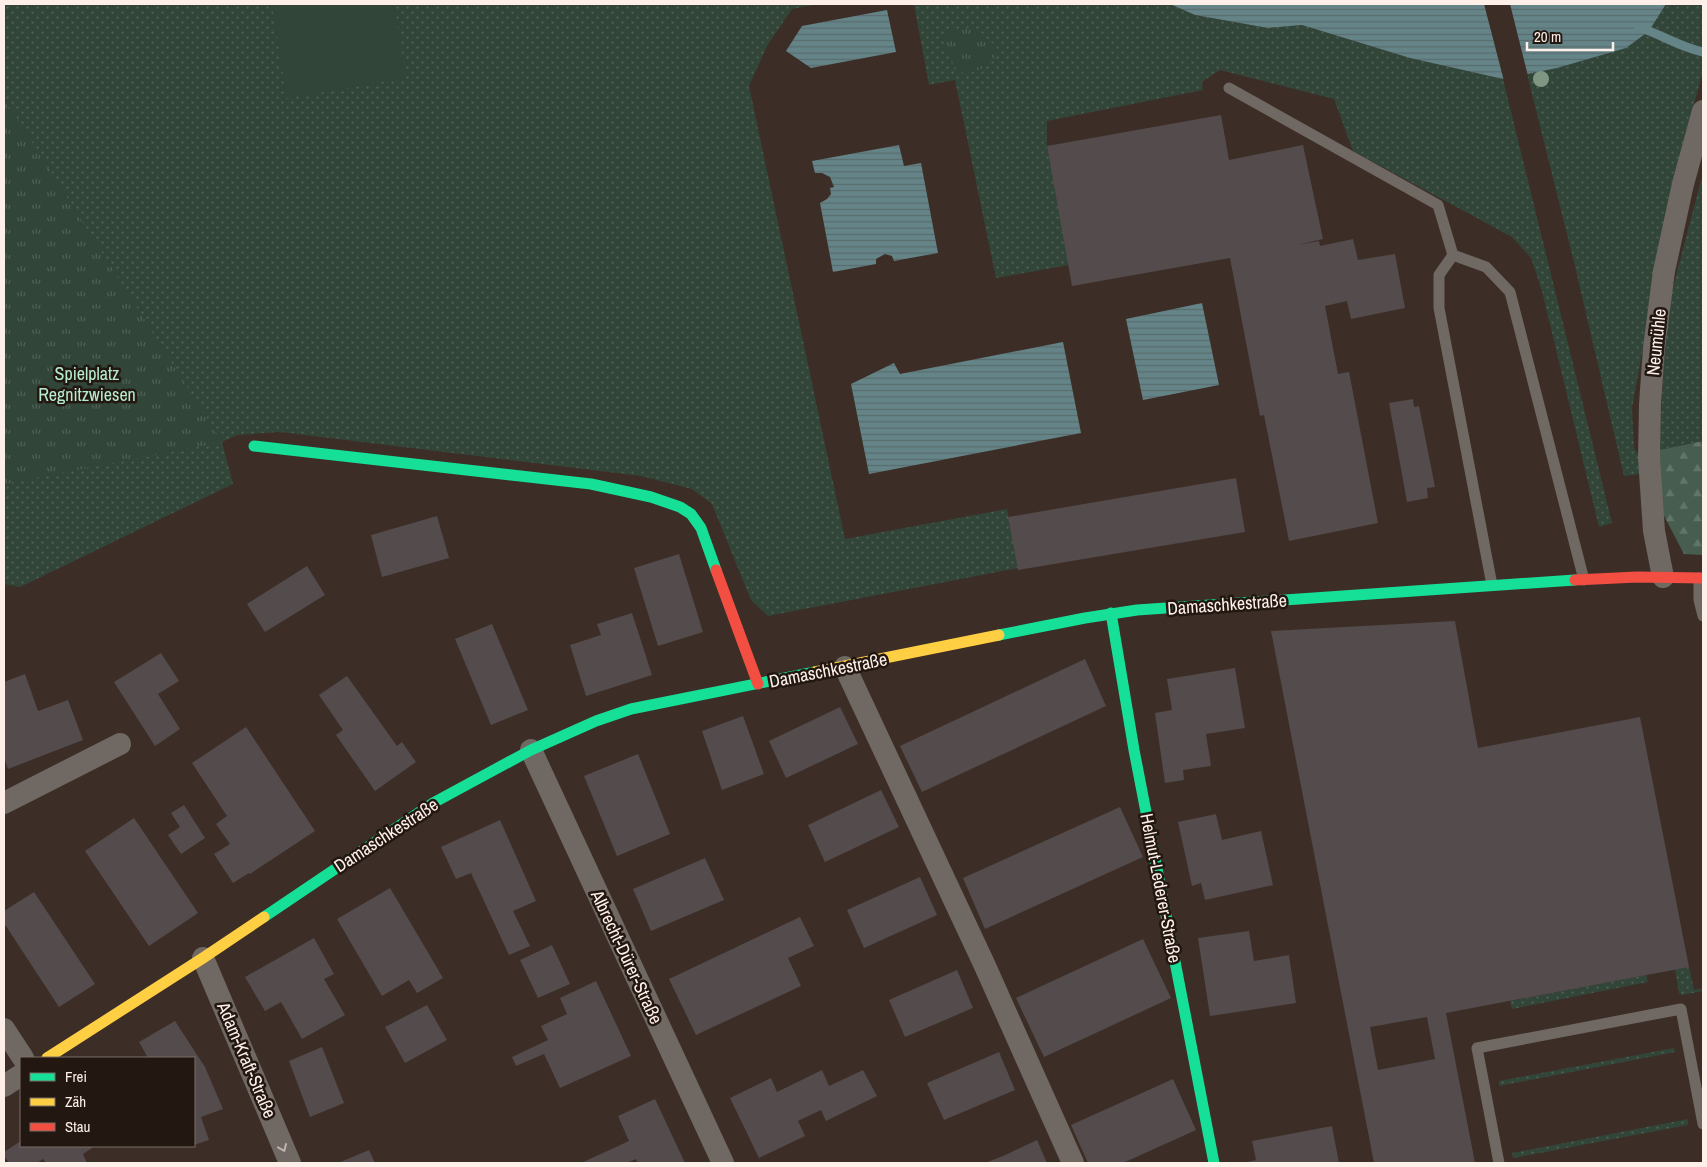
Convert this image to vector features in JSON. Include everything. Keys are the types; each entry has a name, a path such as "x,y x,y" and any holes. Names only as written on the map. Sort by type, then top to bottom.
{"street":[{"name":"Neumühle","path":"1663,577 1654,532 1649,458 1654,348 1664,271 1683,184 1703,111"},
{"name":"Damaschkestraße","path":"254,446 591,484 651,497 680,506 691,514 701,528 758,684"},
{"name":"Damaschkestraße","path":"49,1057 203,958 433,803 531,750 596,721 631,709 1111,613 1492,585 1701,577"},
{"name":"Helmut-Lederer-Straße","path":"1111,613 1136,759 1214,1163"},
{"path":"845,667 985,966 1073,1163"},
{"path":"4,803 120,744"},
{"name":"Albrecht-Dürer-Straße","path":"531,750 723,1163"},
{"name":"Adam-Kraft-Straße","path":"203,958 290,1163"},
{"path":"4,1029 21,1057"},
{"path":"4,1086 20,1076"}],"lane":[{"path":"1229,88 1438,205 1453,254"},
{"path":"1453,254 1486,267 1510,292 1584,580"},
{"path":"1453,254 1439,275 1439,308 1492,585"},
{"path":"1701,577 1699,600 1703,616"},
{"path":"1499,1163 1477,1048 1681,1009 1699,1082 1703,1124"}],"green space":[{"path":"4,4 818,4 792,9 767,46 749,86 845,539 1007,509 1018,568 768,616 751,600 712,504 692,489 641,476 280,432 237,435 222,442 233,484 20,587 4,584"},
{"path":"394,4 406,78 287,98 272,5"},
{"path":"914,4 1170,4 1195,15 1268,28 1302,25 1410,58 1503,79 1612,523 1599,527 1542,291 1531,258 1512,237 1353,151 1334,99 1220,70 1202,82 1203,90 1047,121 1047,146 1069,265 996,278 955,80 929,85"},
{"path":"1666,4 1703,4 1703,71 1673,181 1632,408 1634,448 1642,460 1640,474 1624,476 1574,262 1527,74 1557,68 1649,31"},
{"path":"973,27 988,42 994,45 996,51 994,58 982,69 965,73 957,71 952,66 952,56 943,41 943,37 945,32"},
{"name":"Spielplatz Regnitzwiesen","path":"4,102 13,112 222,442 4,484"},
{"path":"1703,173 1703,441 1659,450 1667,310"},
{"path":"1703,441 1703,555 1684,554 1662,512 1659,450"},
{"path":"1689,967 1694,990 1703,988 1703,991 1682,995 1679,993 1675,969"},
{"path":"1646,975 1648,982 1512,1009 1510,1001"},
{"path":"1674,1048 1675,1052 1499,1086 1499,1081"},
{"path":"1688,1119 1688,1125 1513,1158 1512,1153"}],"water":[{"path":"1170,4 1666,4 1649,31 1626,48 1557,68 1503,79 1410,58 1302,25 1268,28 1195,15"},
{"path":"887,10 896,52 811,68 786,51 802,26"},
{"path":"899,145 904,166 921,163 938,253 894,261 892,256 885,254 876,259 876,264 833,272 820,203 827,199 831,194 830,188 834,187 830,177 822,173 815,173 812,161"},
{"path":"1202,303 1219,385 1143,400 1126,319"},
{"path":"1063,342 1081,433 869,474 851,384 894,363 900,374"}],"pier":[{"path":"1484,4 1510,4 1528,76 1504,81"}],"building":[{"path":"1221,115 1229,160 1303,145 1323,239 1297,245 1319,241 1320,246 1353,239 1358,260 1395,254 1405,308 1351,319 1347,301 1325,306 1338,374 1349,372 1378,523 1289,541 1264,415 1260,416 1230,258 1072,286 1047,146"},
{"path":"1413,399 1414,407 1419,406 1435,487 1427,488 1428,498 1407,502 1389,403"},
{"path":"1236,478 1245,532 1018,570 1008,517"},
{"path":"437,516 449,558 382,577 371,535"},
{"path":"679,554 703,632 658,646 634,568"},
{"path":"307,566 325,595 265,632 247,604"},
{"path":"632,613 652,675 586,696 570,645 601,635 597,624"},
{"path":"1455,621 1478,748 1640,717 1689,967 1446,1013 1475,1163 1374,1163 1271,631","holes":["1427,1017 1435,1059 1378,1070 1370,1027"]},
{"path":"492,624 528,710 491,725 455,639"},
{"path":"161,653 179,681 158,694 180,729 155,746 114,682"},
{"path":"1085,659 1106,706 922,792 900,746"},
{"path":"1235,668 1245,728 1206,734 1211,766 1183,770 1184,780 1165,783 1155,713 1172,710 1167,679"},
{"path":"25,674 38,711 68,700 83,740 8,769 4,758 4,682"},
{"path":"347,676 397,746 402,742 416,762 375,791 336,735 343,730 319,695"},
{"path":"840,707 858,744 786,778 769,741"},
{"path":"743,716 764,774 722,790 702,731"},
{"path":"246,727 315,831 250,874 233,883 214,854 230,844 216,824 227,816 192,763"},
{"path":"638,754 670,834 617,856 584,776"},
{"path":"881,790 899,827 825,862 808,825"},
{"path":"184,805 205,838 181,854 168,835 180,827 171,813"},
{"path":"1120,807 1143,857 985,929 963,878"},
{"path":"1216,814 1222,840 1261,831 1273,885 1205,900 1201,883 1192,886 1178,822"},
{"path":"134,818 198,913 149,946 85,851"},
{"path":"500,820 536,901 513,911 530,946 509,955 471,873 456,879 441,847"},
{"path":"705,858 724,900 651,931 633,889"},
{"path":"920,877 937,915 864,948 847,910"},
{"path":"390,888 443,978 417,993 409,980 382,996 337,919"},
{"path":"34,892 95,984 59,1007 4,923 4,911"},
{"path":"800,917 814,946 788,958 801,986 696,1035 669,979"},
{"path":"1249,931 1254,961 1289,955 1296,1003 1210,1016 1198,938"},
{"path":"314,938 334,974 324,979 345,1015 302,1039 281,1002 265,1011 245,977"},
{"path":"1143,939 1171,998 1044,1057 1016,998"},
{"path":"552,945 570,984 538,998 520,960"},
{"path":"957,970 973,1008 905,1037 889,1000"},
{"path":"596,981 631,1056 560,1088 544,1054 516,1066 512,1057 548,1040 541,1026 567,1014 560,998"},
{"path":"427,1005 447,1040 405,1063 385,1027"},
{"path":"175,1021 205,1067 223,1109 201,1117 209,1140 195,1145 195,1057 147,1057 139,1042"},
{"path":"322,1047 344,1103 310,1117 289,1061"},
{"path":"999,1052 1015,1090 944,1120 927,1083"},
{"path":"822,1070 829,1086 863,1070 877,1096 826,1121 821,1110 798,1121 805,1136 759,1158 730,1098 771,1078 777,1092"},
{"path":"1173,1079 1196,1130 1123,1163 1088,1163 1071,1125"},
{"path":"655,1099 685,1163 638,1163 636,1159 626,1163 581,1163 629,1141 618,1116"},
{"path":"1332,1126 1339,1163 1243,1163 1256,1160 1252,1141"},
{"path":"1037,1140 1047,1163 985,1163 1003,1156"},
{"path":"20,1142 20,1147 94,1147 83,1154 87,1163 46,1163 43,1159 37,1163 9,1163 4,1156 4,1152"},
{"path":"369,1150 375,1163 338,1163"}],"waterway":[{"path":"1638,27 1703,52"}],"traffic: fast":[{"path":"254,446 591,484 651,497 680,507 691,514 701,528 716,570"},
{"path":"999,635 1137,610 1575,580"},
{"path":"1111,613 1134,750 1214,1163"},
{"path":"264,917 433,803 531,750 596,721 631,709 815,672"}],"traffic: slow":[{"path":"815,672 999,635"},
{"path":"49,1057 264,917"}],"traffic: jam":[{"path":"716,570 758,684"},
{"path":"1575,580 1637,577 1703,578"}]}
